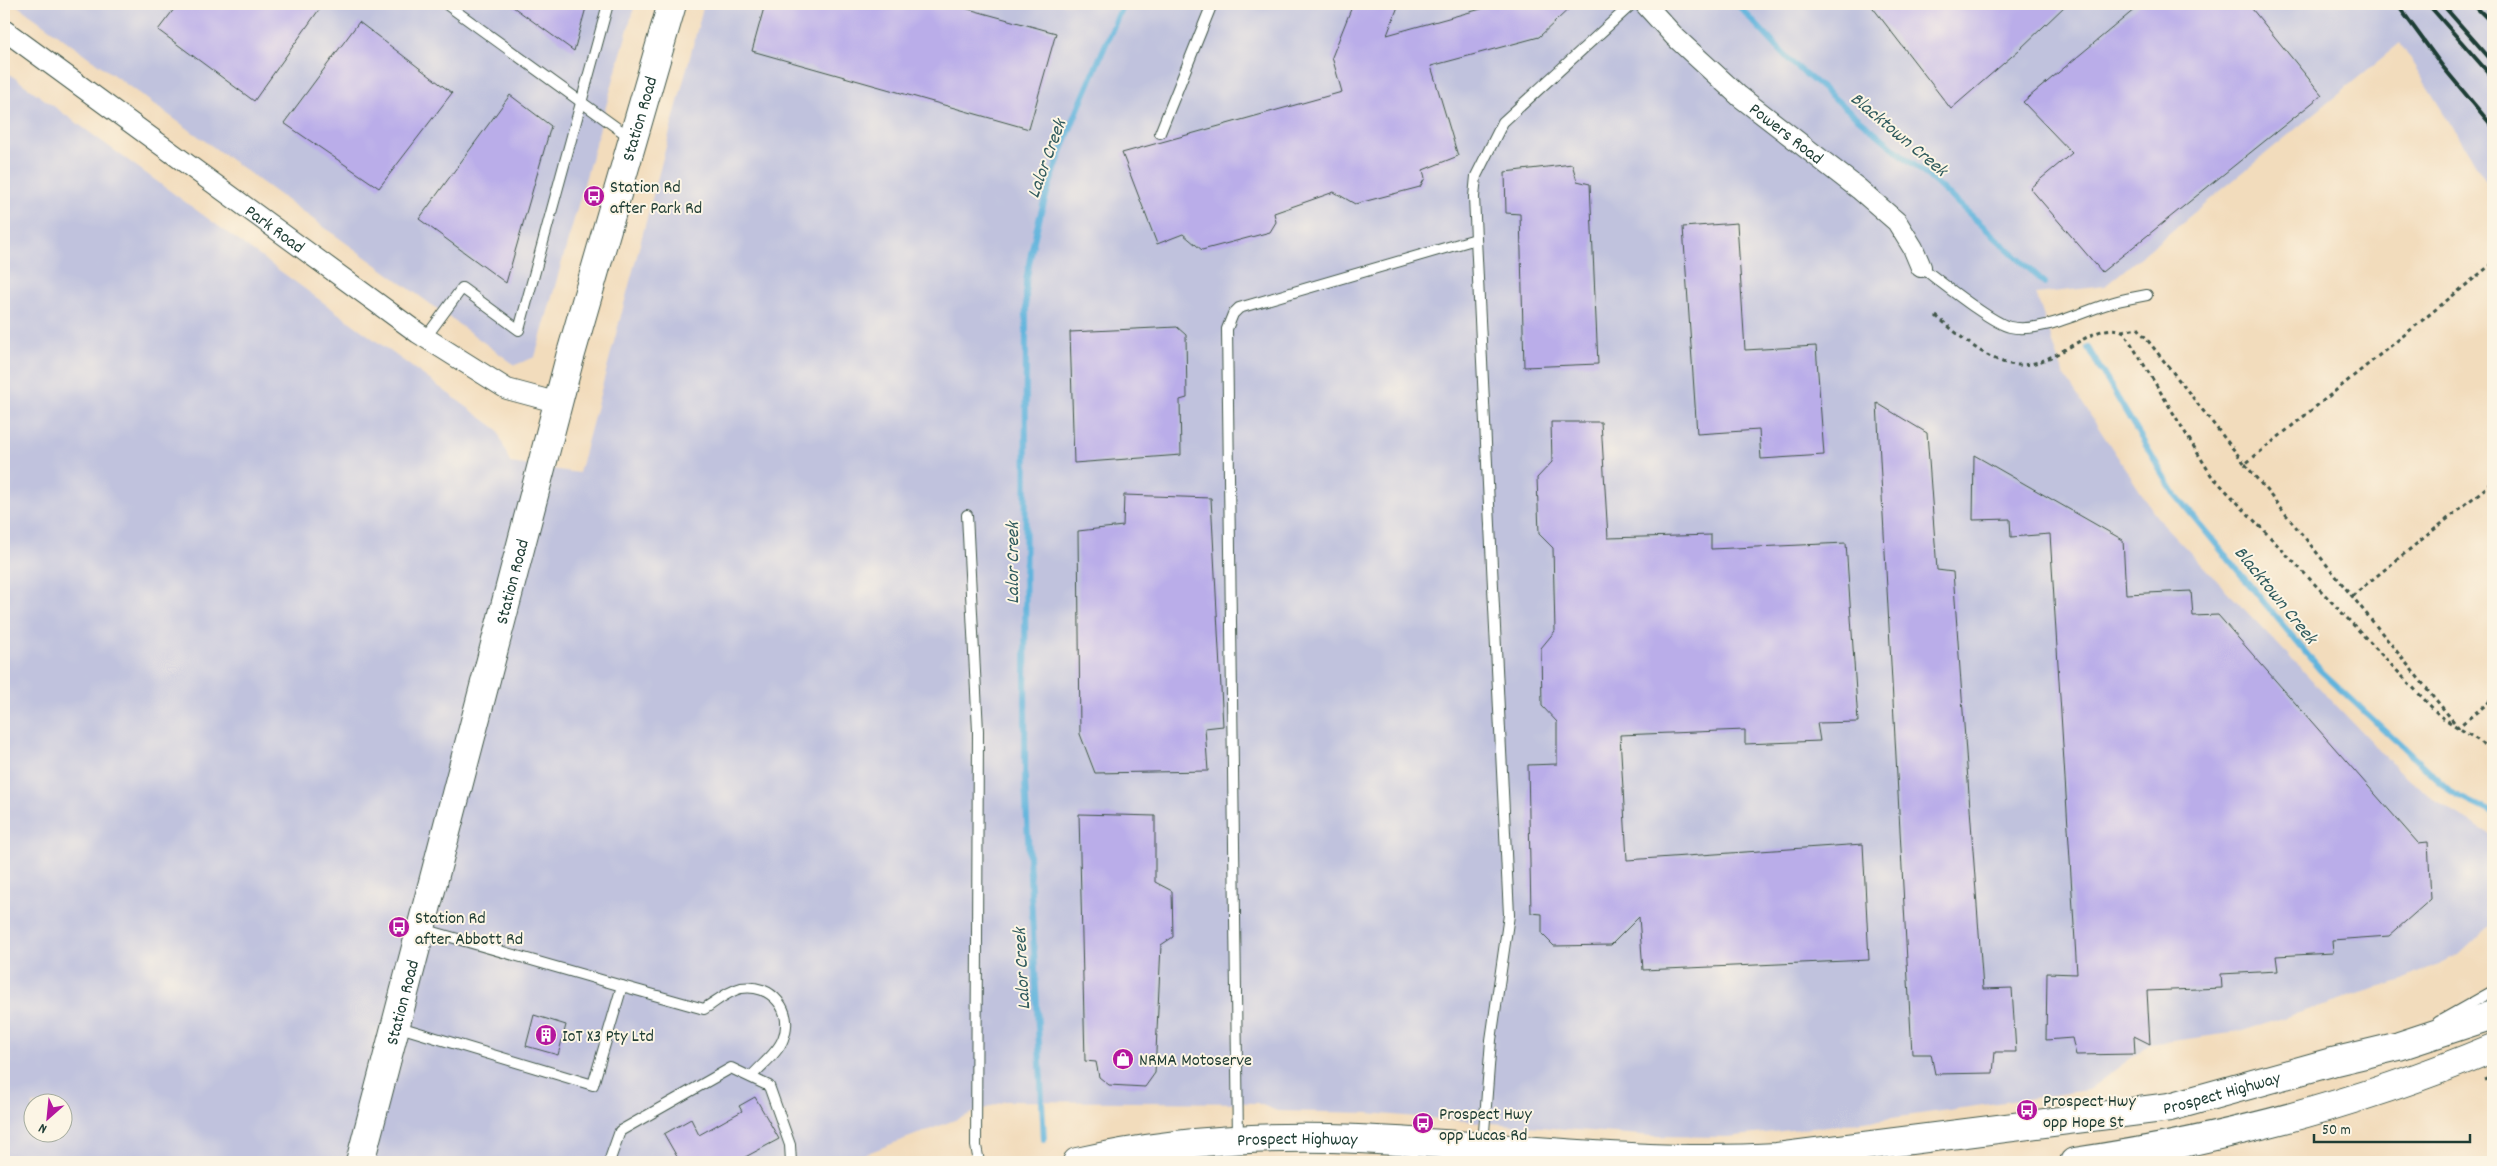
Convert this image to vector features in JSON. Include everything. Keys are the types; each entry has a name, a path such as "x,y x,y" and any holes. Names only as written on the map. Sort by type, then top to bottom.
{"main road":[{"name":"Station Road","path":"360,1162 419,928 559,402 672,4"},
{"name":"Prospect Highway","path":"1077,1162 1159,1147 1238,1140 1332,1138 1649,1160 1777,1159 2170,1107 2332,1062 2399,1046 2493,1015"},
{"path":"2076,1162 2237,1132 2356,1099 2430,1075 2493,1048"}],"street":[{"name":"Powers Road","path":"1645,4 1675,37 1740,96 1859,189 1897,222 1913,248 1921,267"},
{"name":"Park Road","path":"4,30 426,337 507,389 559,402"},
{"path":"2430,1075 2493,1059"}],"lane":[{"path":"446,4 634,140"},
{"path":"426,337 462,288 519,330 608,4"},
{"path":"1160,133 1212,4"},
{"path":"1483,1149 1491,1040 1509,915 1474,197 1476,176 1503,122 1632,4"},
{"path":"1238,1140 1227,330 1230,320 1239,308 1476,239"},
{"path":"1921,267 1996,321 2010,327 2026,328 2057,321 2113,302 2147,295"},
{"path":"967,515 978,731 976,1146 980,1162"},
{"path":"419,928 704,1009 738,989 747,987 768,992 775,997 785,1014 786,1033 776,1050 751,1077"},
{"path":"395,1025 593,1085 622,986"},
{"path":"2399,1046 2446,1016 2493,991"},
{"path":"609,1162 620,1131 731,1068 768,1086 790,1145 791,1162"}],"path":[{"path":"2245,464 2493,262"},
{"path":"1936,316 1986,355 2008,363 2031,364 2049,359 2097,332 2106,329 2121,331 2138,328 2458,728"},
{"path":"2121,331 2130,340 2212,475 2433,710 2493,750"},
{"path":"2352,596 2493,482"},
{"path":"2458,728 2493,699"}],"shaded area":[{"path":"15,4 635,4 535,357 515,365"},
{"path":"704,4 2493,4 2493,192 2400,43 2105,286 2036,294 2064,375 2159,520 2399,771 2437,802 2493,836 2493,923 2460,954 2402,980 2239,1032 2150,1044 2088,1090 1864,1122 1727,1137 1652,1136 1368,1113 1277,1111 1257,1103 1005,1101 844,1162 4,1162 4,70 497,429 510,463 579,473"}],"building":[{"path":"178,4 323,4 254,101 158,30"},
{"path":"509,4 587,4 574,51"},
{"path":"765,4 950,4 1056,33 1029,129 752,51"},
{"path":"1353,4 1399,4 1387,35 1499,4 1574,4 1539,37 1431,66 1458,156 1423,170 1425,178 1420,187 1355,204 1334,192 1274,213 1276,222 1270,232 1202,250 1183,234 1157,244 1122,153 1342,92 1332,57"},
{"path":"1870,4 2067,4 2019,50 1951,109"},
{"path":"2141,4 2248,4 2322,95 2102,272 2030,188 2072,153 2023,102"},
{"path":"359,22 452,93 379,188 284,123"},
{"path":"510,95 551,126 506,283 419,219"},
{"path":"1572,164 1577,181 1590,184 1598,364 1524,367 1520,214 1506,213 1505,172"},
{"path":"1737,223 1745,350 1816,346 1824,455 1761,459 1759,430 1697,434 1683,227"},
{"path":"1177,327 1186,335 1187,398 1180,400 1181,455 1074,463 1070,332"},
{"path":"1877,403 1927,433 1937,570 1953,572 1983,989 2012,988 2016,1052 1995,1052 1993,1073 1935,1074 1931,1054 1912,1054"},
{"path":"1551,422 1601,422 1608,538 1711,535 1711,549 1846,543 1858,722 1817,723 1820,741 1745,744 1745,730 1620,735 1627,860 1863,844 1869,960 1643,970 1639,917 1611,945 1554,946 1542,934 1542,914 1531,913 1528,765 1557,764 1557,722 1542,706 1541,648 1555,631 1553,548 1539,534 1537,478 1552,462"},
{"path":"1974,455 2123,540 2126,594 2191,591 2193,616 2218,615 2418,843 2428,842 2431,899 2389,936 2332,940 2333,953 2276,956 2278,971 2221,974 2222,988 2147,991 2150,1044 2134,1036 2135,1054 2076,1055 2072,1038 2046,1040 2047,973 2077,974 2050,534 2011,537 2010,519 1973,520"},
{"path":"1124,495 1211,498 1223,726 1205,728 1208,771 1095,773 1080,734 1078,531 1123,526"},
{"path":"1079,814 1155,816 1155,882 1172,891 1173,937 1161,945 1155,1073 1145,1087 1109,1085 1099,1077 1096,1062 1085,1061"},
{"name":"IoT X3 Pty Ltd","path":"534,1015 566,1025 558,1055 526,1046"},
{"path":"755,1097 779,1139 736,1162 680,1162 664,1134 691,1119 699,1135 742,1111 739,1106"}],"waterway":[{"name":"Lalor Creek","path":"1044,1139 1025,782 1026,282 1042,210 1053,175 1079,106 1123,4"},
{"name":"Blacktown Creek","path":"1737,4 1791,62 1938,185 2045,283"},
{"name":"Blacktown Creek","path":"2088,348 2174,493 2320,670 2452,793 2493,813"}],"railway":[{"path":"2397,4 2443,67 2493,127"},
{"path":"2428,4 2493,78"},
{"path":"2442,4 2493,62"},
{"path":"2473,4 2493,24"}],"place":[{"name":"Station Rd after Park Rd","path":"594,196"},
{"name":"Station Rd after Abbott Rd","path":"399,927"},
{"name":"IoT X3 Pty Ltd","path":"546,1035"},
{"name":"NRMA Motoserve","path":"1123,1059"},
{"name":"Prospect Hwy opp Hope St","path":"2027,1110"},
{"name":"Prospect Hwy opp Lucas Rd","path":"1423,1123"}]}
